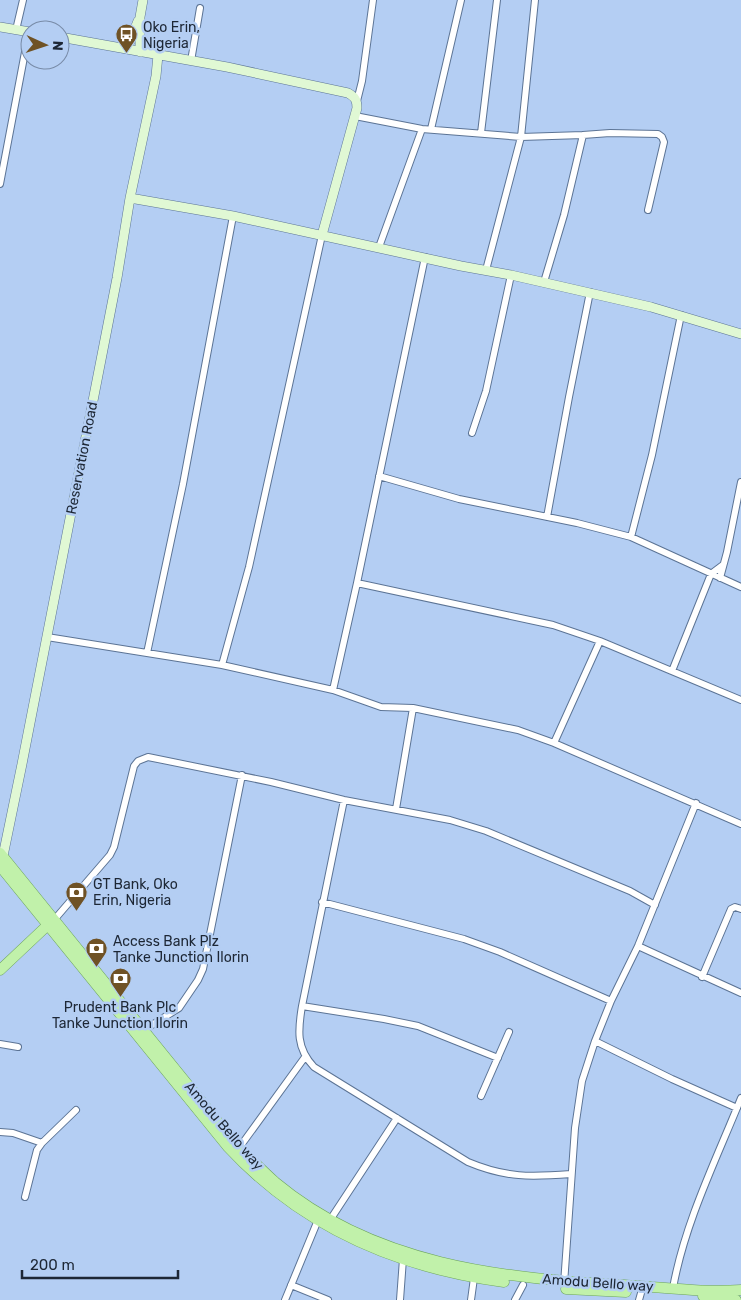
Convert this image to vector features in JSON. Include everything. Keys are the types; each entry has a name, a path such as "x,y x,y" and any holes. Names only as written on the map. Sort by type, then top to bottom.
{"main road":[{"name":"Amodu Bello way","path":"1,859 240,1148 276,1182 330,1220 382,1244 437,1262 493,1274 640,1297 705,1296 736,1300"},
{"name":"Amodu Bello way","path":"50,919 233,1152 269,1186 334,1231 366,1246 403,1259 474,1278 523,1285 741,1290"},
{"path":"0,961 50,919"},
{"path":"0,970 50,919"}],"street":[{"path":"16,30 22,0"},
{"path":"140,52 140,17 143,0"},
{"path":"222,665 249,567 294,354 322,235 355,116 362,81 373,0"},
{"path":"431,129 460,0"},
{"path":"481,133 497,0"},
{"path":"486,270 521,137 535,0"},
{"path":"190,61 200,8"},
{"path":"127,50 140,17"},
{"path":"0,27 20,31"},
{"path":"70,39 348,93 357,101"},
{"name":"Reservation Road","path":"1,859 47,637 117,278 130,198 156,76 158,55"},
{"path":"0,184 22,70"},
{"path":"355,116 422,129 521,137 637,132 658,134 664,142 648,210"},
{"path":"379,248 422,129"},
{"path":"544,282 564,214 583,135"},
{"path":"130,198 233,216 590,292 681,315 741,334"},
{"path":"147,653 185,474 233,216"},
{"path":"332,690 357,583 425,257"},
{"path":"472,432 486,391 511,275"},
{"path":"547,517 568,397 590,292"},
{"path":"631,537 652,455 681,315"},
{"path":"379,476 459,499 577,523 631,537 741,587"},
{"path":"720,578 741,482"},
{"path":"672,671 711,574 723,565"},
{"path":"357,583 554,625 600,641 741,700"},
{"path":"47,637 222,665 332,690 381,707 413,708 518,730 554,743 741,824"},
{"path":"554,743 600,641"},
{"path":"396,809 413,708"},
{"path":"50,919 110,855 114,847 132,774 138,761 143,758 154,757 325,794 344,800 450,820 486,831 630,891 655,904"},
{"path":"144,1030 179,1008 194,987 203,969 242,776"},
{"path":"344,800 302,1006 299,1037 305,1057 314,1066 468,1162 487,1170 510,1175 532,1177 571,1174"},
{"path":"563,1285 575,1128 582,1081 611,1001 638,946 696,803"},
{"path":"322,902 464,939 500,952 611,1001"},
{"path":"702,977 731,909 735,906 741,909"},
{"path":"638,946 702,977 741,993"},
{"path":"302,1006 418,1026 498,1058"},
{"path":"481,1096 509,1032"},
{"path":"595,1041 672,1079 737,1108"},
{"path":"0,1044 18,1047"},
{"path":"240,1148 305,1057"},
{"path":"673,1288 678,1262 705,1184 741,1098"},
{"path":"25,1197 36,1154 42,1143 76,1110"},
{"path":"330,1220 397,1118"},
{"path":"0,1132 12,1133 42,1143"},
{"path":"285,1300 318,1220"},
{"path":"400,1300 403,1259"},
{"path":"471,1300 474,1278"},
{"path":"291,1285 328,1300"},
{"path":"515,1300 523,1285"}],"place":[{"name":"Oko Erin, Nigeria","path":"127,54"},
{"name":"GT Bank, Oko Erin, Nigeria","path":"77,911"},
{"name":"Access Bank Plz Tanke Junction Ilorin","path":"97,968"},
{"name":"Prudent Bank Plc Tanke Junction Ilorin","path":"120,998"}]}
